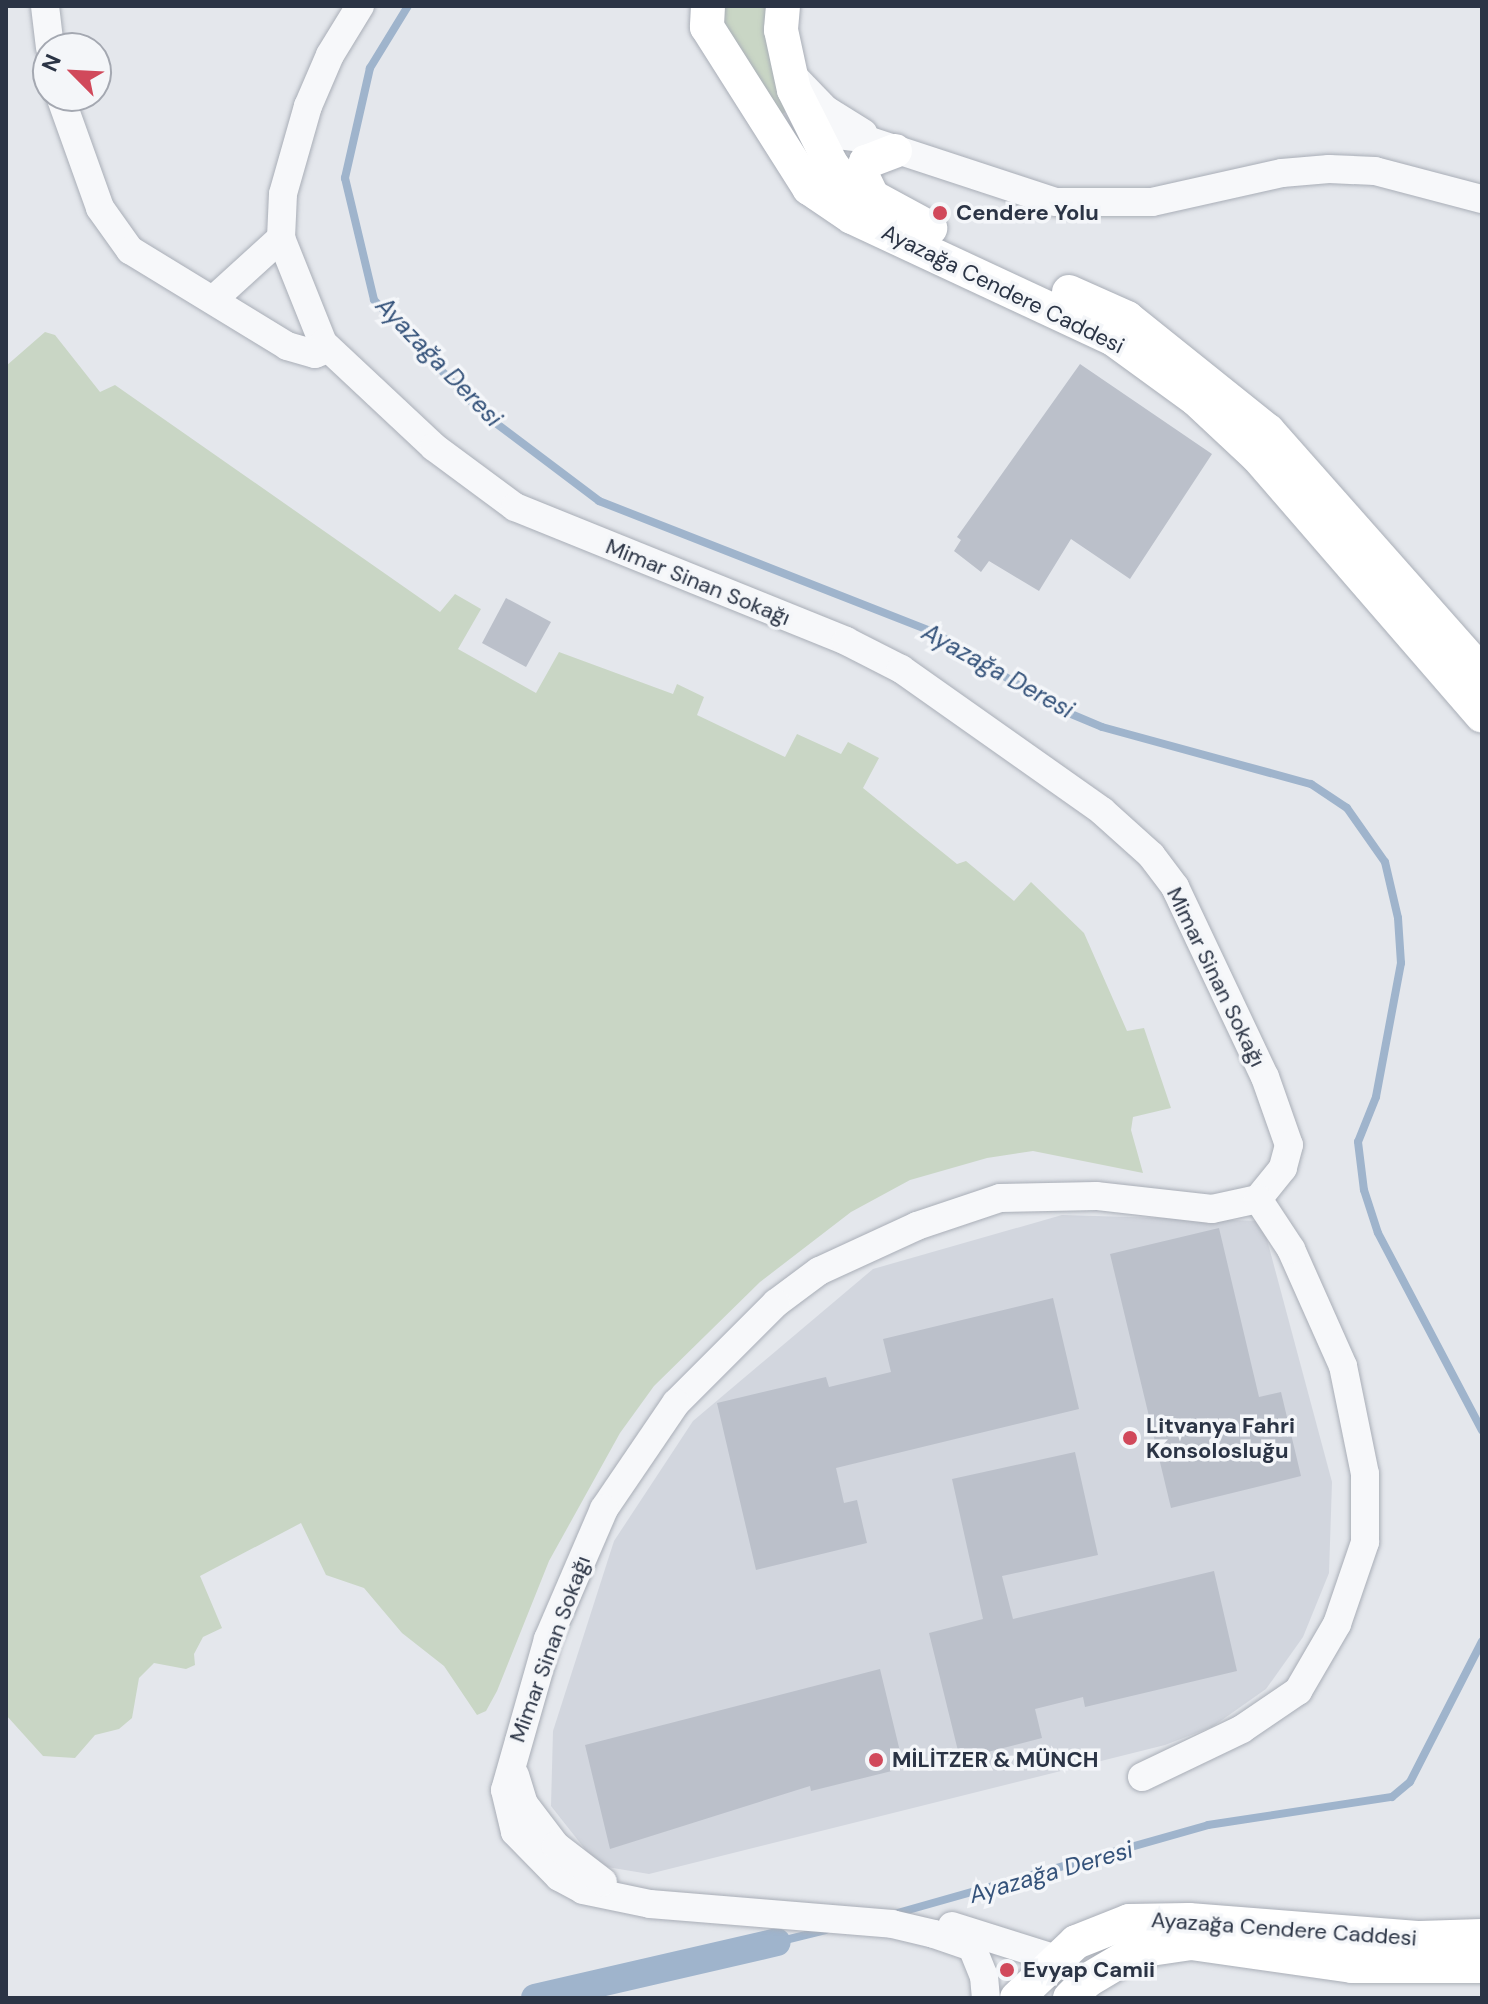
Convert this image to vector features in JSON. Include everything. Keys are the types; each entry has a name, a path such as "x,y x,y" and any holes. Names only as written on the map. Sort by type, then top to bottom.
{"main road":[{"name":"Ayazağa Cendere Caddesi","path":"783,6 781,30 788,67 813,132 845,182 1127,318 1210,380 1268,431 1482,673"},
{"name":"Ayazağa Cendere Caddesi","path":"702,13 769,128 809,188 832,206 1112,338 1196,399 1258,457 1482,716"},
{"path":"769,128 790,138 813,132"},
{"path":"873,198 862,175 866,162 895,151"},
{"name":"Ayazağa Cendere Caddesi","path":"1017,1998 1076,1942 1129,1921 1155,1919 1373,1936 1482,1936"},
{"name":"Ayazağa Cendere Caddesi","path":"1070,1998 1088,1980 1137,1951 1191,1943 1352,1966 1482,1966"}],"street":[{"path":"45,6 48,32"},
{"name":"Mimar Sinan Sokağı","path":"360,6 330,55 308,106 283,194 281,238 328,349 434,447 515,507 846,641 901,669 1090,802 1151,855 1203,939 1265,1077 1289,1145 1283,1168 1258,1199 1212,1209 1096,1196 1000,1198 876,1244 819,1271 776,1303 676,1403 604,1509 548,1639 511,1759 524,1804 556,1846 600,1881 629,1889 936,1928"},
{"path":"788,67 826,110 895,151"},
{"path":"66,112 100,208 130,250 173,280 214,299 287,346 315,354 328,349"},
{"path":"813,132 840,133 1015,191 1083,204 1152,202 1282,173 1329,169 1375,171 1482,199"},
{"path":"214,299 281,238"},
{"path":"1142,1777 1242,1729 1298,1691 1337,1624 1365,1542 1365,1474 1343,1366 1291,1249 1258,1199"},
{"path":"936,1928 1056,1959"},
{"path":"936,1928 972,1947 984,1976 986,1998"}],"shaded area":[{"path":"1062,1215 1262,1221 1332,1482 1329,1573 1303,1637 1266,1689 1212,1727 1165,1745 649,1874 607,1867 592,1858 551,1806 553,1731 614,1541 693,1421 873,1269"}],"green space":[{"path":"718,6 768,6 789,108 784,113 778,116 731,49"},
{"path":"45,332 55,335 100,392 115,385 440,612 455,594 481,609 458,649 536,693 559,652 673,694 677,684 704,697 697,715 785,757 797,734 841,754 848,742 879,758 863,788 957,864 966,861 1014,901 1031,882 1084,933 1127,1031 1144,1028 1171,1108 1133,1117 1131,1130 1143,1173 1033,1151 987,1158 910,1180 851,1212 760,1282 654,1386 620,1433 549,1561 497,1691 486,1711 477,1715 444,1666 402,1633 364,1588 326,1575 301,1523 200,1576 222,1628 203,1637 194,1654 195,1665 186,1669 154,1663 139,1678 132,1718 119,1729 95,1735 75,1758 43,1756 6,1715 6,366"}],"building":[{"path":"1080,364 1212,454 1130,579 1071,539 1039,591 989,561 981,572 954,551 961,540 957,537"},
{"path":"506,598 551,622 526,667 482,643"},
{"path":"1219,1228 1259,1397 1281,1392 1301,1476 1171,1508 1110,1254"},
{"path":"1053,1298 1079,1409 836,1468 844,1503 857,1500 867,1543 756,1570 717,1403 826,1377 829,1387 891,1372 883,1339"},
{"path":"1075,1452 1098,1555 1002,1576 1013,1619 1214,1571 1237,1671 1085,1707 1083,1697 1035,1709 1042,1738 960,1759 929,1633 983,1619 952,1479"},
{"path":"880,1669 904,1768 811,1791 810,1786 610,1849 585,1745"}],"waterway":[{"name":"Ayazağa Deresi","path":"408,6 370,68 345,178 374,300 481,412 599,501 934,632 1052,706 1102,727 1311,784 1347,808 1385,862 1398,918 1401,963 1376,1097 1358,1142 1364,1190 1378,1233 1482,1430"},
{"name":"Ayazağa Deresi","path":"894,1914 1208,1825 1392,1797 1410,1782 1482,1641"},
{"name":"Ayazağa Deresi","path":"777,1942 826,1930"},
{"name":"Ayazağa Deresi","path":"535,1998 777,1942"}],"place":[{"name":"Cendere Yolu","path":"940,213"},
{"name":"Litvanya Fahri Konsolosluğu","path":"1130,1438"},
{"name":"MİLİTZER & MÜNCH","path":"876,1760"},
{"name":"Evyap Camii","path":"1007,1970"}]}
